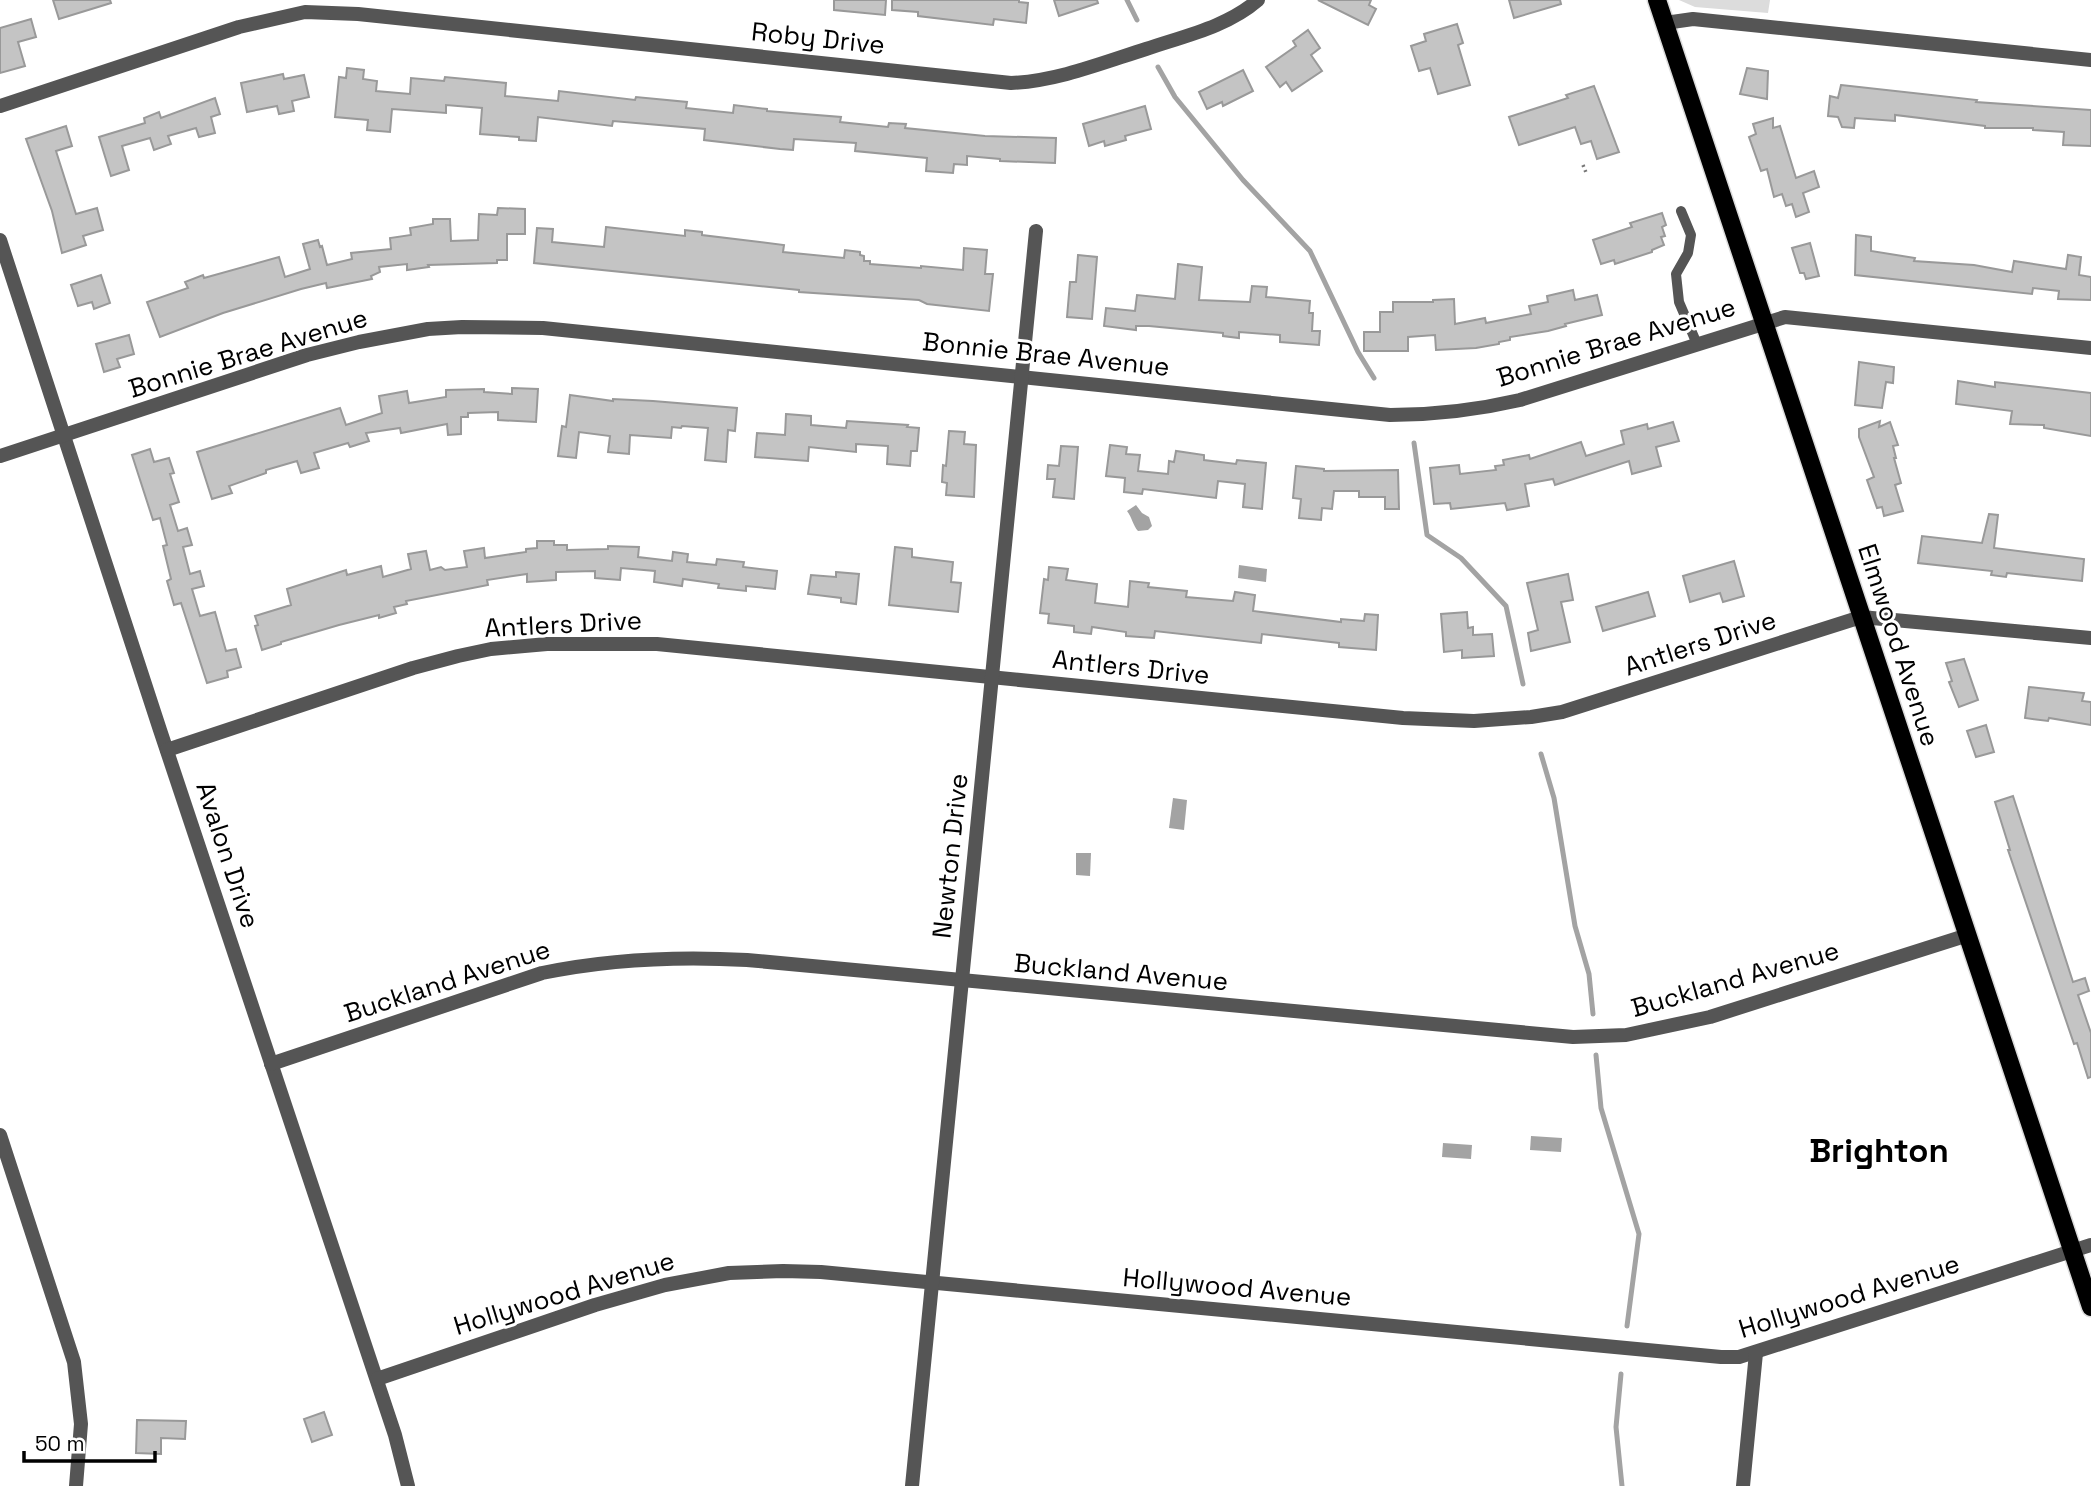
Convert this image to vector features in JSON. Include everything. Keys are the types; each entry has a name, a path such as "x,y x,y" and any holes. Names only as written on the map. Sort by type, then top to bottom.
{"main road":[{"name":"Elmwood Avenue","path":"1657,0 2091,1307"}],"street":[{"name":"Roby Drive","path":"0,106 263,21 305,12 356,7 1010,83 1040,80 1088,68 1210,28 1258,0"},
{"path":"1665,23 1693,19 2091,60"},
{"name":"Newton Drive","path":"912,1486 1036,231"},
{"name":"Avalon Drive","path":"0,240 396,1436 408,1486"},
{"name":"Bonnie Brae Avenue","path":"0,456 307,355 398,334 462,327 543,328 1390,415 1481,409 1520,400 1784,317 2091,348"},
{"name":"Antlers Drive","path":"167,750 413,668 458,656 547,643 657,644 1403,718 1474,721 1531,717 1589,705 1861,617 2091,638"},
{"name":"Buckland Avenue","path":"271,1065 542,972 604,962 708,957 1573,1038 1655,1030 1710,1017 1968,935"},
{"path":"0,1135 74,1362 81,1424 76,1486"},
{"name":"Hollywood Avenue","path":"377,1378 665,1285 729,1273 783,1271 1739,1357 2091,1245"},
{"path":"1743,1486 1756,1353"}],"lane":[{"path":"1681,211 1691,234 1688,253 1676,274 1679,302 1697,344"}],"path":[{"path":"1583,165 1587,175"}],"shaded area":[{"path":"1679,0 1770,0 1768,13 1695,7"},
{"path":"1136,505 1149,517 1152,526 1148,530 1138,531 1127,511"},
{"path":"1239,565 1267,569 1266,582 1238,578"},
{"path":"1173,798 1187,800 1184,830 1169,828"},
{"path":"1076,853 1091,853 1090,876 1076,875"},
{"path":"1531,1136 1562,1138 1561,1152 1530,1150"},
{"path":"1443,1143 1472,1145 1471,1159 1442,1157"}],"building":[{"path":"53,0 110,0 111,3 59,19"},
{"path":"834,0 886,0 885,15 834,10"},
{"path":"892,0 1019,0 1028,3 1026,23 994,19 993,25 918,16 918,12 892,10"},
{"path":"1054,0 1097,0 1098,3 1059,16"},
{"path":"1318,0 1371,0 1369,5 1376,9 1368,25"},
{"path":"1509,0 1560,0 1561,4 1514,18"},
{"path":"31,19 36,37 18,42 25,66 0,73 0,28"},
{"path":"1457,24 1463,43 1458,45 1470,85 1438,94 1430,68 1419,71 1411,46 1426,41 1424,34"},
{"path":"1308,30 1320,48 1311,55 1322,71 1292,91 1286,82 1280,87 1266,67 1296,46 1293,41"},
{"path":"347,68 364,70 363,79 377,81 376,91 410,94 411,78 444,81 445,77 506,83 505,96 558,101 559,91 635,100 636,97 687,102 686,108 733,113 734,105 767,111 841,117 840,122 888,127 889,123 906,124 905,128 985,136 1056,138 1055,163 1000,161 967,156 967,165 954,164 953,173 926,171 927,158 855,151 856,143 794,139 793,150 780,149 704,140 705,129 613,121 612,126 538,117 536,141 519,140 519,137 480,134 482,108 446,105 446,113 392,109 390,132 367,130 368,120 335,117 339,77 346,78"},
{"path":"1747,68 1768,71 1767,99 1740,94"},
{"path":"1243,70 1253,91 1223,106 1222,102 1207,109 1199,92"},
{"path":"283,74 284,79 304,75 309,97 292,101 294,111 279,114 277,106 247,112 241,83"},
{"path":"1841,85 1977,100 1976,102 2091,110 2091,146 2063,145 2064,132 2033,128 1985,128 1895,115 1895,121 1855,118 1854,128 1842,127 1838,117 1828,116 1830,96 1838,98"},
{"path":"1594,86 1619,152 1597,159 1591,141 1581,144 1575,127 1519,145 1509,117 1568,98 1566,95"},
{"path":"215,98 220,114 211,117 215,133 199,137 196,128 168,136 171,144 154,150 150,138 122,146 129,170 111,176 99,137 145,123 144,118 159,112 161,118"},
{"path":"1145,106 1151,129 1125,136 1126,140 1105,146 1104,141 1089,146 1083,124"},
{"path":"1773,118 1773,128 1780,126 1796,178 1814,171 1819,187 1803,193 1809,212 1796,217 1792,204 1786,206 1782,194 1774,197 1767,169 1761,171 1749,137 1756,134 1753,124"},
{"path":"66,126 72,146 56,151 76,214 97,208 103,230 83,236 86,245 62,253 52,211 26,139"},
{"path":"498,208 525,209 525,234 507,234 507,260 497,260 497,263 428,265 429,267 407,270 407,264 379,267 380,272 371,276 372,279 327,288 326,283 301,289 223,313 160,337 147,302 188,288 185,282 203,275 204,278 279,257 285,277 310,269 303,244 318,240 327,265 352,259 351,253 391,249 390,238 411,235 410,228 433,224 433,219 450,219 451,241 478,240 479,214 497,215"},
{"path":"1662,213 1666,225 1662,227 1665,236 1661,237 1664,245 1652,252 1615,264 1614,260 1601,264 1593,240 1632,227 1630,223"},
{"path":"606,227 685,236 685,230 702,232 702,235 784,245 783,252 844,258 845,250 860,252 864,261 870,261 870,264 921,268 963,270 964,248 987,250 985,274 993,274 989,311 927,304 919,300 799,292 534,263 537,228 553,229 552,242 604,247"},
{"path":"1856,235 1871,237 1871,251 1915,258 1914,261 1974,265 2012,272 2014,261 2066,269 2068,255 2081,257 2079,275 2091,277 2091,300 2058,299 2059,291 2033,288 2032,294 1855,275"},
{"path":"1810,243 1819,276 1806,279 1804,273 1800,273 1792,248"},
{"path":"1078,255 1097,257 1092,319 1067,317 1070,282 1076,282"},
{"path":"1178,264 1202,267 1199,300 1250,302 1252,286 1267,287 1266,297 1310,301 1309,313 1313,313 1312,331 1320,331 1319,345 1280,342 1280,335 1239,332 1239,338 1223,336 1223,333 1149,326 1136,326 1136,330 1104,326 1106,308 1135,311 1137,295 1175,299"},
{"path":"101,275 110,303 94,309 92,302 78,306 71,285"},
{"path":"1573,290 1575,300 1597,295 1602,315 1476,348 1436,350 1435,335 1408,337 1408,351 1364,351 1364,332 1380,332 1380,312 1393,312 1393,302 1454,299 1455,324 1485,318 1486,323 1531,314 1529,306 1548,302 1547,296"},
{"path":"129,335 134,354 117,359 120,367 104,372 96,344"},
{"path":"1859,362 1894,367 1893,383 1886,382 1882,408 1855,405"},
{"path":"1958,381 1995,387 1995,382 2091,393 2091,436 2044,428 2044,425 2010,424 2012,411 1956,404"},
{"path":"512,388 538,389 536,422 498,420 498,412 468,413 468,417 461,417 461,434 448,435 447,424 401,433 400,428 366,433 369,441 350,447 348,443 314,453 319,468 301,473 297,461 266,470 266,473 229,486 232,493 212,499 197,452 340,408 346,425 382,413 379,396 407,391 409,403 446,397 446,390 484,389 484,392 512,394"},
{"path":"570,395 613,401 653,401 737,408 735,431 728,430 726,462 705,460 708,428 682,426 672,427 671,438 630,435 629,454 608,452 610,436 579,432 576,458 558,456 562,426 566,427"},
{"path":"786,414 811,416 811,425 846,428 847,421 919,428 917,451 911,451 910,466 887,464 888,446 856,444 856,452 809,447 808,461 755,457 757,433 785,435"},
{"path":"1880,421 1879,427 1890,422 1898,445 1893,446 1901,483 1895,485 1903,511 1884,516 1882,507 1877,508 1867,480 1874,477 1859,437 1859,429"},
{"path":"1673,422 1679,441 1656,447 1661,466 1632,474 1629,461 1555,485 1553,479 1525,484 1529,506 1507,510 1505,503 1451,509 1450,503 1434,504 1430,468 1459,465 1460,474 1496,470 1495,466 1504,465 1503,460 1529,455 1530,459 1581,442 1586,456 1624,444 1621,431 1647,424 1648,429"},
{"path":"949,431 965,432 964,444 976,445 974,497 946,495 947,483 942,482"},
{"path":"1110,445 1127,447 1126,454 1140,455 1138,471 1168,474 1169,461 1174,462 1176,451 1204,455 1204,460 1236,464 1237,460 1266,463 1262,509 1243,507 1245,484 1218,481 1216,498 1143,489 1142,494 1124,492 1125,478 1106,476"},
{"path":"1061,446 1078,447 1074,499 1053,497 1055,479 1047,479 1048,465 1059,466"},
{"path":"150,449 154,462 169,458 174,473 170,474 179,502 170,505 178,531 187,528 192,545 183,547 190,574 200,571 204,586 192,589 200,616 215,612 226,651 236,649 241,667 227,671 228,677 207,683 181,603 174,605 167,581 171,579 160,518 153,520 132,455"},
{"path":"1296,466 1324,471 1398,470 1399,509 1385,509 1385,497 1359,497 1359,491 1334,491 1332,509 1322,508 1321,520 1299,518 1301,499 1293,498"},
{"path":"1989,514 1998,515 1994,548 2084,559 2082,581 2007,573 2006,577 1991,575 1992,571 1918,563 1922,536 1982,543"},
{"path":"537,541 554,541 554,545 567,545 567,550 608,549 608,546 639,547 638,557 672,561 673,552 688,554 687,562 716,565 717,559 744,562 743,567 777,571 775,589 746,586 746,591 718,588 719,584 683,579 682,586 654,582 655,571 621,568 620,580 595,578 595,571 556,572 556,580 527,582 527,574 487,580 488,585 406,601 407,604 394,607 396,613 339,625 262,650 255,616 291,605 287,589 346,570 347,575 381,566 383,577 411,569 408,554 426,551 430,570 441,567 445,570 467,567 464,551 484,548 485,558 526,552 526,549 537,548"},
{"path":"895,547 912,549 912,557 953,562 951,582 961,583 958,612 889,605"},
{"path":"1734,561 1744,596 1723,602 1720,593 1690,602 1683,576"},
{"path":"1049,567 1068,569 1066,580 1097,584 1095,603 1128,607 1130,581 1149,583 1148,587 1187,591 1186,597 1233,601 1235,592 1255,595 1253,611 1341,622 1341,619 1364,621 1365,614 1378,615 1376,650 1339,647 1339,643 1262,634 1261,643 1155,631 1154,638 1126,636 1126,632 1092,627 1091,634 1074,632 1074,626 1048,623 1049,614 1040,613 1044,579 1048,580"},
{"path":"836,572 859,574 856,604 841,602 841,598 808,594 811,575 836,577"},
{"path":"1568,574 1573,600 1561,602 1570,642 1531,651 1528,633 1538,630 1527,583"},
{"path":"1648,592 1655,616 1603,631 1596,607"},
{"path":"1467,612 1468,628 1473,627 1473,635 1492,634 1494,656 1462,658 1462,650 1444,652 1441,614"},
{"path":"1964,659 1978,700 1959,707 1949,682 1952,681 1946,663"},
{"path":"2029,687 2084,693 2082,701 2091,702 2091,725 2049,718 2048,721 2025,718"},
{"path":"1986,725 1994,752 1976,757 1967,731"},
{"path":"2013,796 2073,982 2085,978 2089,991 2078,995 2091,1033 2091,1077 2088,1078 2008,850 1995,802"},
{"path":"324,1412 332,1435 312,1442 304,1419"},
{"path":"137,1420 186,1421 185,1439 161,1438 161,1454 136,1453"}],"waterway":[{"path":"1127,0 1137,20"},
{"path":"1158,67 1175,97 1243,180 1310,251 1358,352 1374,378"},
{"path":"1414,443 1427,535 1461,558 1506,606 1523,684"},
{"path":"1541,754 1554,798 1575,926 1589,974 1593,1014"},
{"path":"1596,1055 1601,1108 1639,1234 1627,1326"},
{"path":"1621,1374 1616,1427 1622,1486"}],"district":[{"name":"Brighton","path":"1879,1151"}]}
